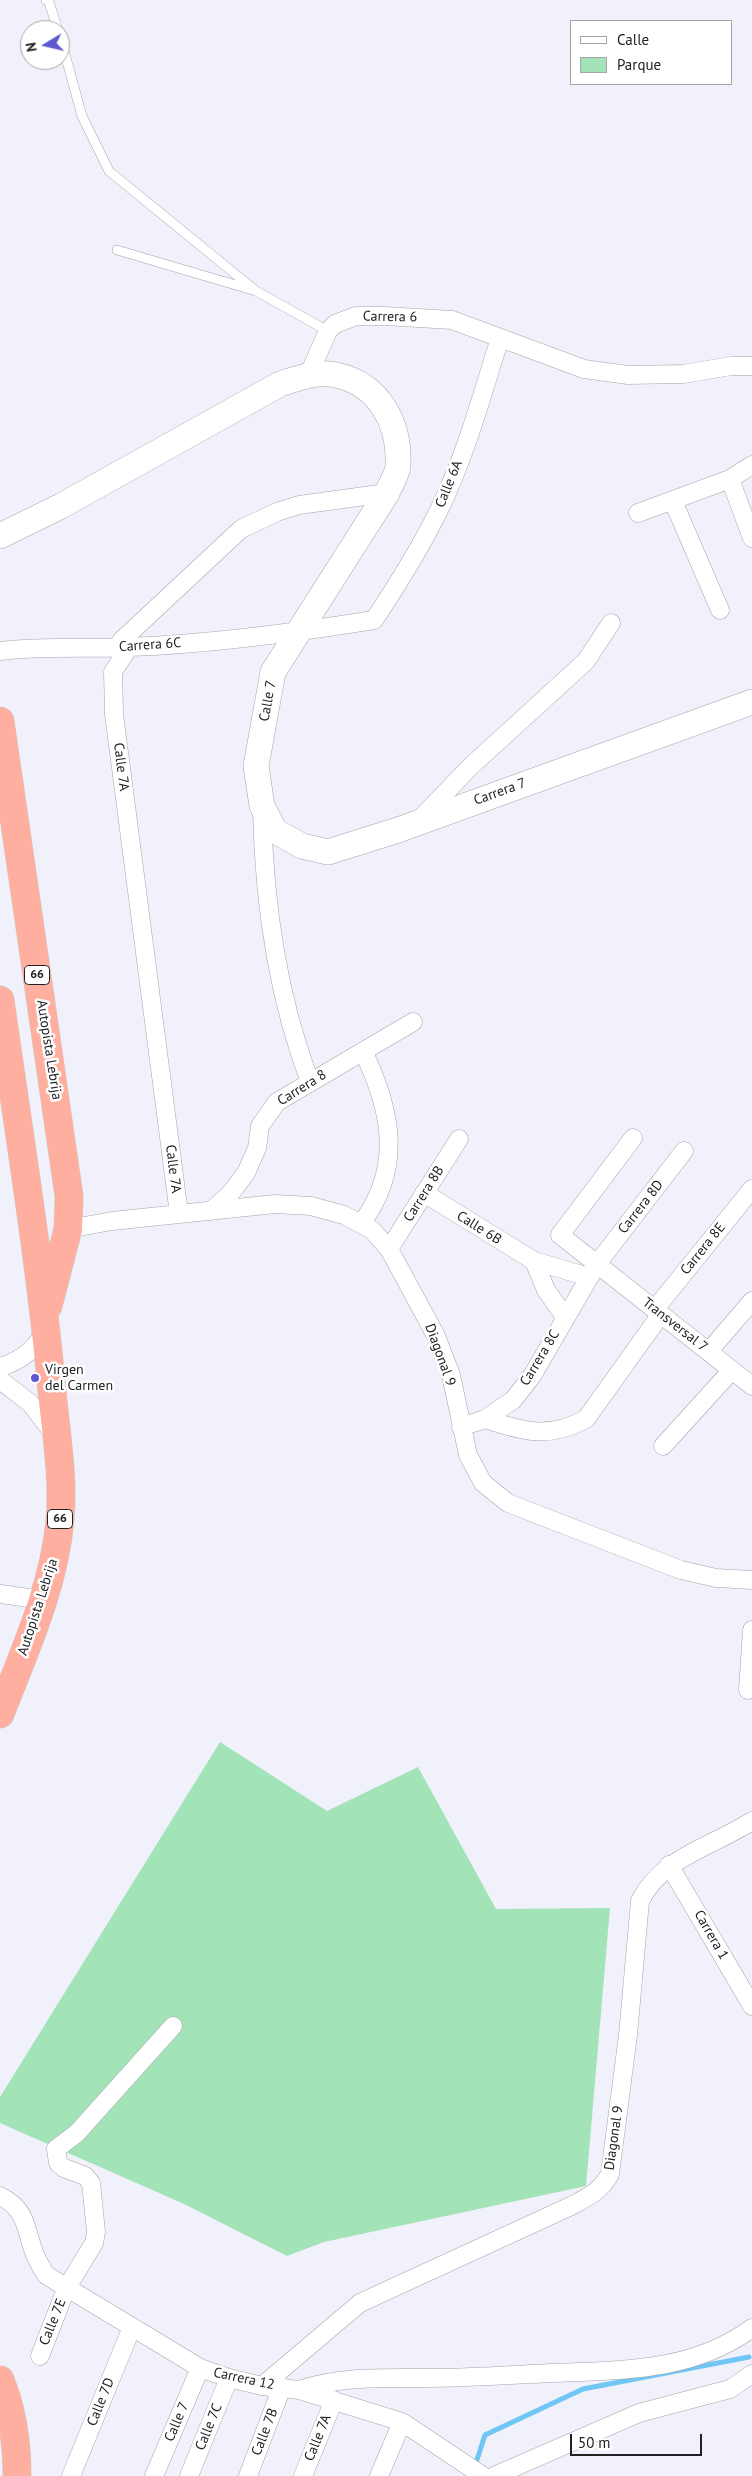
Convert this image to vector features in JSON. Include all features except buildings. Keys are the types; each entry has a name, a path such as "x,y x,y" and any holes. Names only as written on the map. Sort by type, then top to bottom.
{"highway":[{"name":"Autopista Lebrija","path":"0,721 70,1196 68,1229 46,1324"},
{"name":"Autopista Lebrija","path":"0,1000 46,1324 60,1466 60,1520 54,1560 43,1600 0,1714"},
{"path":"0,2380 6,2396 17,2458 16,2476"}],"street":[{"name":"Carrera 6","path":"328,331 335,324 356,316 452,320 584,369 628,375 683,374 731,366 752,366"},
{"path":"0,536 69,501 280,384 309,374 328,331"},
{"name":"Calle 6A","path":"374,620 404,576 440,507 473,424 500,338"},
{"name":"Calle 7","path":"309,374 336,375 365,387 386,408 396,436 398,466 387,493 273,672 256,766 262,806 263,855 275,958 291,1029 310,1082"},
{"path":"638,513 730,479 752,465"},
{"path":"730,479 752,538"},
{"name":"Calle 7A","path":"179,1214 114,714 113,672 129,647 121,641 241,529 277,512 299,505 387,493"},
{"path":"673,501 720,610"},
{"name":"Carrera 6C","path":"0,651 28,648 129,647 299,632 374,620"},
{"path":"416,823 470,767 586,661 612,623"},
{"name":"Carrera 7","path":"262,806 275,830 302,846 328,852 416,823 752,702"},
{"name":"Carrera 8","path":"210,1211 230,1194 246,1173 257,1148 260,1126 271,1109 285,1096 413,1022"},
{"path":"361,1224 380,1195 386,1179 390,1146 381,1095 363,1052"},
{"path":"593,1270 560,1235 632,1138"},
{"name":"Carrera 8B","path":"389,1249 459,1139"},
{"name":"Carrera 8D","path":"593,1270 684,1151"},
{"name":"Carrera 8E","path":"658,1312 752,1189"},
{"name":"Calle 6B","path":"424,1194 534,1261 593,1270"},
{"name":"Diagonal 9","path":"68,1229 103,1222 275,1204 311,1206 344,1215 372,1230 389,1249 436,1336 451,1375 468,1455 483,1483 508,1503 681,1570 716,1578 752,1580"},
{"path":"534,1261 546,1290 565,1316"},
{"name":"Transversal 7","path":"593,1270 658,1312 752,1386"},
{"name":"Carrera 8C","path":"461,1427 486,1420 513,1400 532,1376 593,1270"},
{"path":"709,1351 752,1301"},
{"path":"486,1420 515,1430 548,1433 568,1428 586,1419 658,1312"},
{"path":"0,1366 26,1354 41,1339 46,1324"},
{"path":"663,1446 732,1370"},
{"path":"0,1380 30,1403 56,1437"},
{"path":"0,1594 43,1600"},
{"path":"748,1690 752,1630"},
{"name":"Diagonal 9","path":"262,2386 360,2303 571,2206 593,2195 604,2186 610,2174 626,2045 640,1901 647,1886 670,1865 728,1836 752,1821"},
{"name":"Carrera 1","path":"670,1865 752,2006"},
{"name":"Calle 7E","path":"40,2356 66,2289 94,2244 96,2232 91,2183 85,2176 64,2168 58,2162 56,2149 77,2133 173,2026"},
{"name":"Carrera 12","path":"0,2196 13,2203 22,2213 36,2257 46,2275 66,2289 200,2368 229,2378 262,2386 290,2389 334,2400 402,2422 483,2476"},
{"name":"Calle 7D","path":"68,2475 132,2327"},
{"path":"290,2389 346,2378 460,2377 635,2370 676,2364 733,2342 752,2328"},
{"name":"Calle 7","path":"154,2476 200,2368"},
{"path":"494,2476 639,2413 730,2389 752,2374"},
{"name":"Calle 7C","path":"189,2476 229,2378"},
{"name":"Calle 7B","path":"248,2476 290,2389"},
{"name":"Calle 7A","path":"303,2476 334,2400"},
{"path":"378,2476 402,2422"}],"lane":[{"path":"46,0 49,2 55,20"},
{"path":"69,70 82,116 109,172 256,291 328,331"},
{"path":"116,250 256,291"}],"green space":[{"path":"220,1742 327,1811 418,1767 496,1909 610,1908 586,2186 324,2242 287,2256 184,2204 0,2123 0,2097"}],"waterway":[{"path":"475,2466 485,2435 583,2389 749,2357"}],"place":[{"name":"Virgen del Carmen","path":"35,1378"}]}
